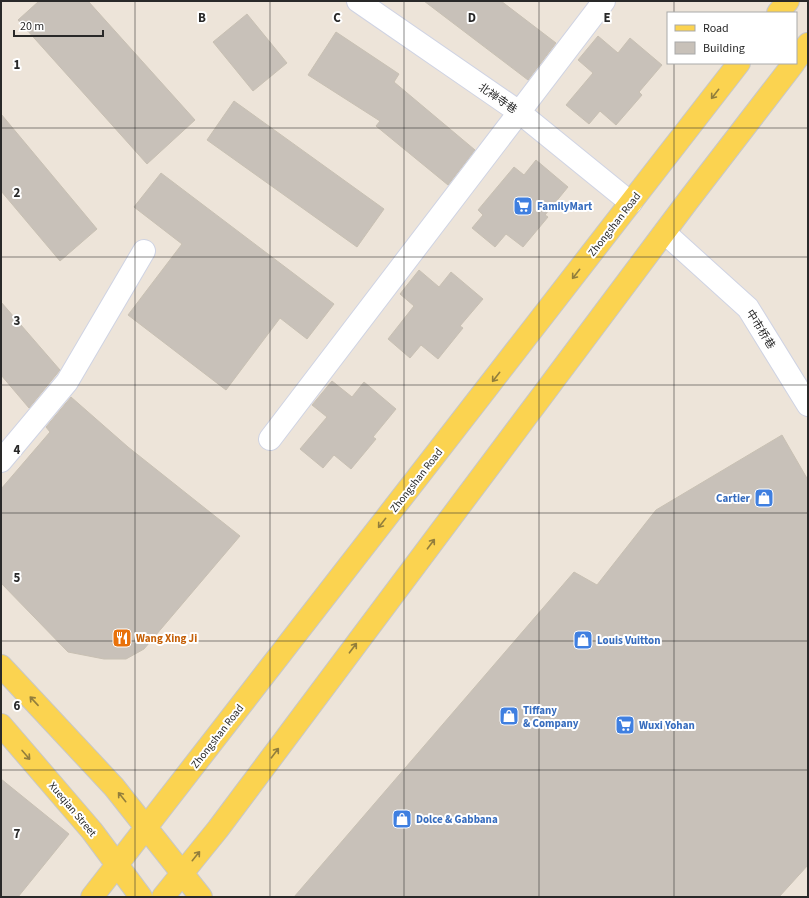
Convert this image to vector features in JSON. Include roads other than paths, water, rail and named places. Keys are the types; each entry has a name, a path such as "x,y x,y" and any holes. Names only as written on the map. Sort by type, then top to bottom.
{"main road":[{"path":"779,12 788,1"},
{"path":"797,59 808,44"},
{"name":"Zhongshan Road","path":"92,897 738,64"},
{"path":"163,897 218,829 664,233 793,64"},
{"path":"1,666 114,787 201,897"},
{"name":"Xueqian Street","path":"1,725 92,831 141,897"}],"street":[{"name":"北禅寺巷","path":"358,1 519,112 631,203"},
{"path":"270,439 604,1"},
{"name":"中市桥巷","path":"664,233 748,308 808,406"},
{"path":"1,461 67,382 144,251"}],"place":[{"name":"FamilyMart","path":"523,206"},
{"name":"Cartier","path":"764,498"},
{"name":"Wang Xing Ji","path":"122,638"},
{"name":"Louis Vuitton","path":"583,640"},
{"name":"Tiffany & Company","path":"509,716"},
{"name":"Wuxi Yohan","path":"625,725"},
{"name":"Dolce & Gabbana","path":"402,819"}]}
